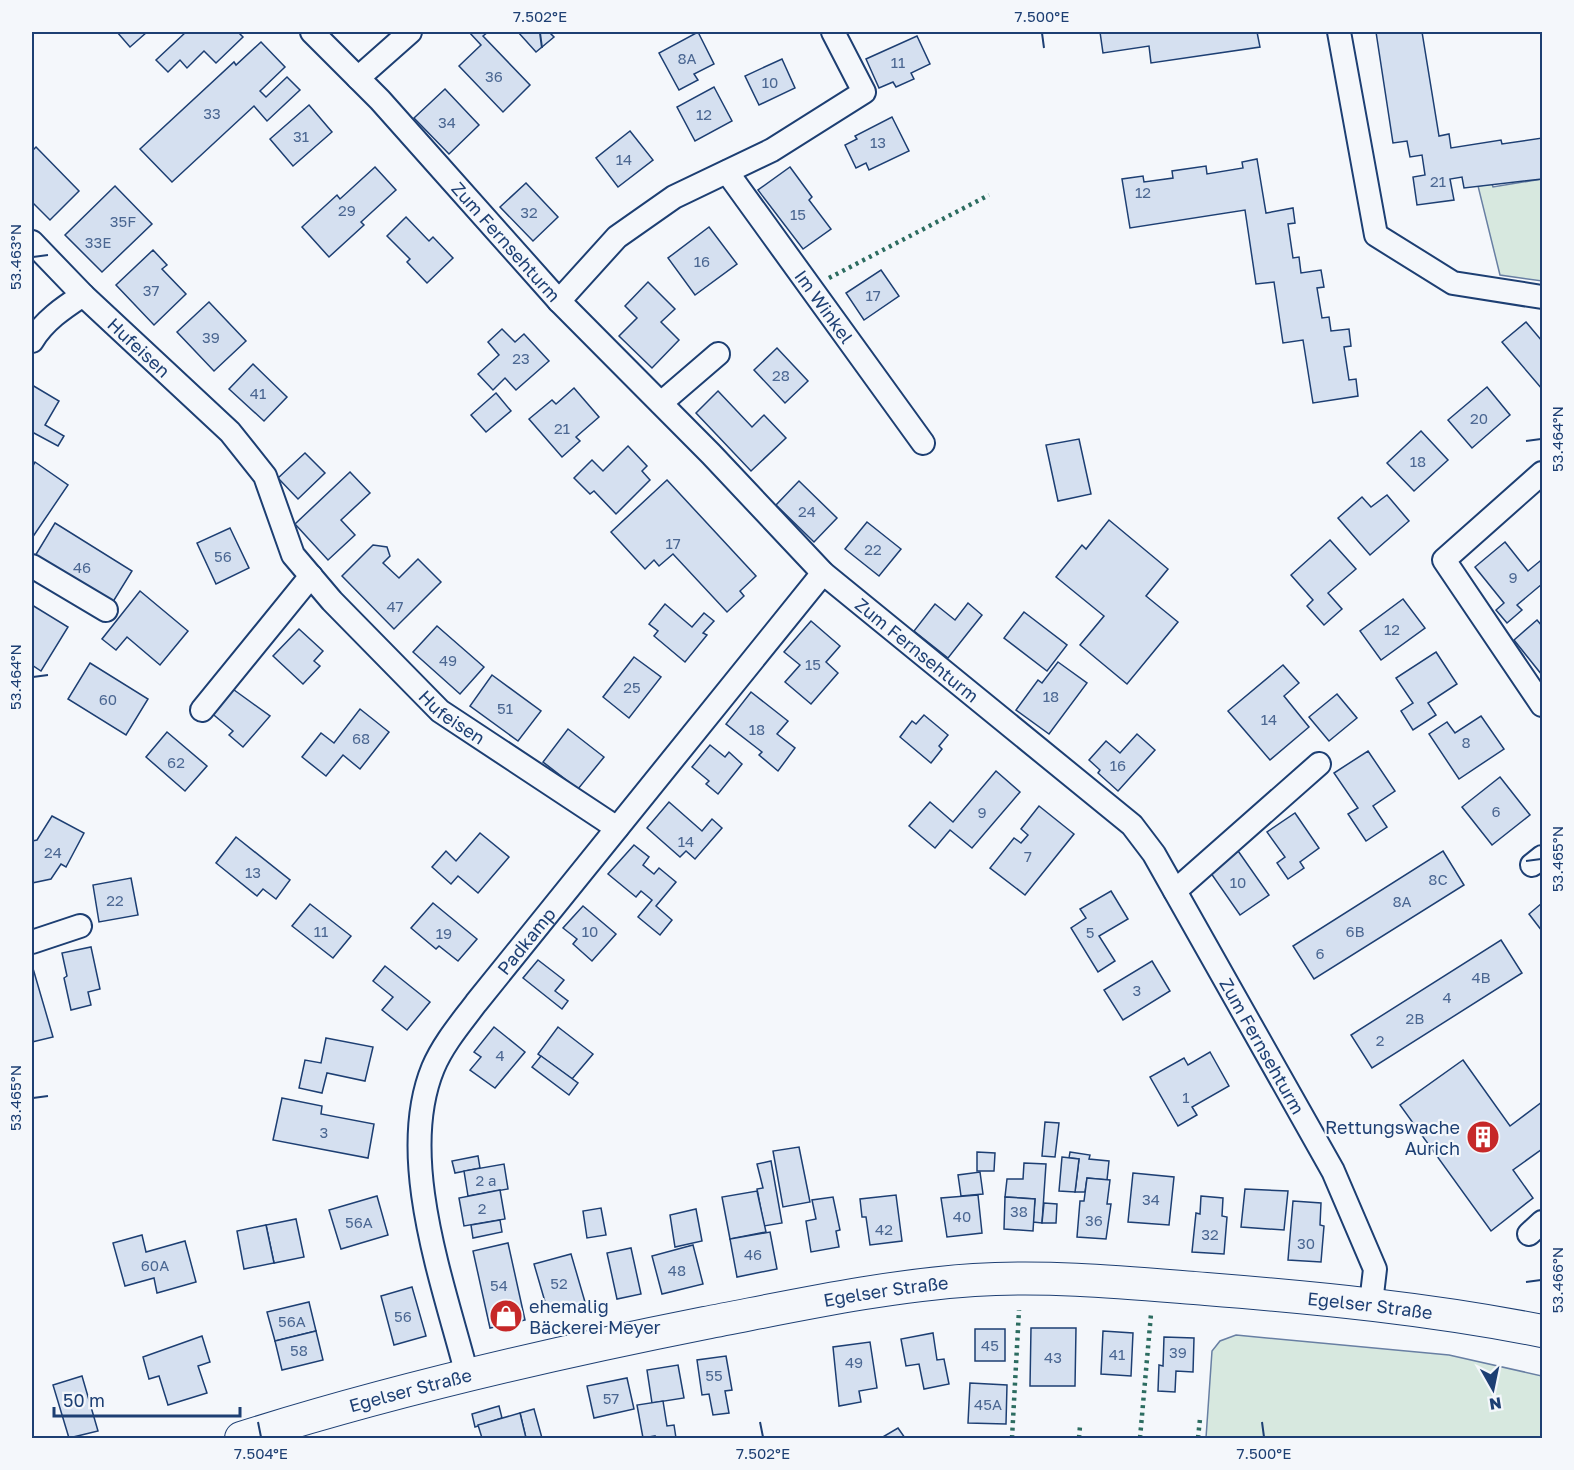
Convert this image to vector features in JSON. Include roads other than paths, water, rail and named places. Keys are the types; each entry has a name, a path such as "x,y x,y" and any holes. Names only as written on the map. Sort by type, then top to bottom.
{"main road":[{"name":"Egelser Straße","path":"241,1438 467,1375 615,1341 915,1286 976,1280 1057,1279 1143,1284 1371,1304 1542,1331"}],"street":[{"name":"Zum Fernsehturm","path":"312,32 358,78 559,301 661,403 823,573 1132,825 1154,854 1334,1171 1375,1269 1371,1304"},
{"path":"358,78 410,32"},
{"path":"559,301 617,237 674,197 772,150 864,92 833,32"},
{"path":"1340,32 1376,235 1453,283 1542,297"},
{"name":"Im Winkel","path":"726,172 923,443"},
{"name":"Hufeisen","path":"32,242 83,295 230,432 265,476 293,555 332,601 440,711 617,828"},
{"path":"32,341 39,329 61,309 83,295"},
{"path":"661,403 718,354"},
{"path":"1542,473 1444,560 1542,705"},
{"path":"32,566 106,610"},
{"name":"Padkamp","path":"467,1375 420,1190 418,1156 422,1114 433,1068 464,1018 823,573"},
{"path":"202,710 311,576"},
{"path":"1175,891 1319,764"},
{"path":"32,942 80,926"}],"place":[{"name":"Rettungswache Aurich","path":"1483,1137"},
{"name":"ehemalig Bäckerei Meyer","path":"506,1316"}]}
